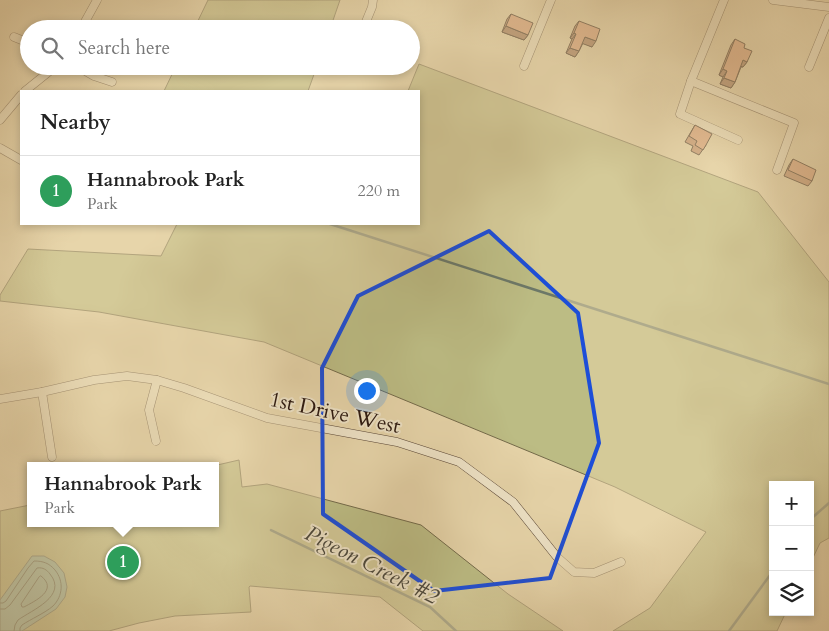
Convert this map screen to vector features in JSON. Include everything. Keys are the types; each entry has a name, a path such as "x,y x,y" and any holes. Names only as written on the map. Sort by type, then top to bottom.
{"street":[{"path":"86,20 97,0"},
{"path":"367,20 373,0"},
{"path":"524,66 551,0"},
{"path":"724,0 691,81 680,114 738,140"},
{"path":"773,0 829,7"},
{"path":"809,66 829,18"},
{"path":"14,37 20,39"},
{"path":"26,90 45,75"},
{"path":"92,75 112,82"},
{"path":"691,81 794,123 777,170"},
{"path":"0,120 20,96"},
{"path":"0,148 20,159"},
{"name":"1st Drive West","path":"0,398 42,392 94,380 127,376 157,380 184,388 266,418 397,442 458,462 513,502 557,557 574,572 594,573 620,562"},
{"path":"156,442 149,410 157,380"},
{"path":"42,392 52,457"}],"highlighted area":[{"path":"489,231 578,313 599,443 550,578 434,591 323,514 322,368 358,296"}],"green space":[{"path":"208,0 340,0 333,20 198,20"},
{"path":"420,64 758,192 829,282 829,538 820,543 814,556 814,481 769,481 769,616 784,616 777,631 613,631 650,608 706,532 615,487 264,342 99,312 0,301 0,295 28,249 161,256 176,225 420,225 420,90 408,90 415,75 420,75"},
{"path":"172,75 314,75 308,90 164,90"},
{"path":"239,460 242,487 267,484 421,525 508,594 563,631 423,631 380,597 250,586 251,612 175,616 109,631 0,631 0,511 27,506 27,527 219,527 219,465"}],"water":[{"path":"32,556 44,556 55,562 64,573 67,587 65,597 56,609 22,631 0,631 0,600"}],"building":[{"path":"511,14 533,23 528,35 506,26"},
{"path":"579,21 600,29 596,41 585,37 579,51 570,48"},
{"path":"735,39 745,44 744,48 752,51 747,62 743,60 735,82 724,78 727,71 723,69"},
{"path":"695,125 712,134 703,150 695,145 697,141 689,136"},
{"path":"793,159 816,170 812,181 788,170"}],"waterway":[{"path":"333,225 829,384"},
{"name":"Pigeon Creek #2","path":"814,516 829,503"},
{"name":"Pigeon Creek #2","path":"271,530 430,607 456,631"},
{"name":"Pigeon Creek #2","path":"729,631 769,576"}],"place":[{"name":"Hannabrook Park","path":"123,562"}]}
